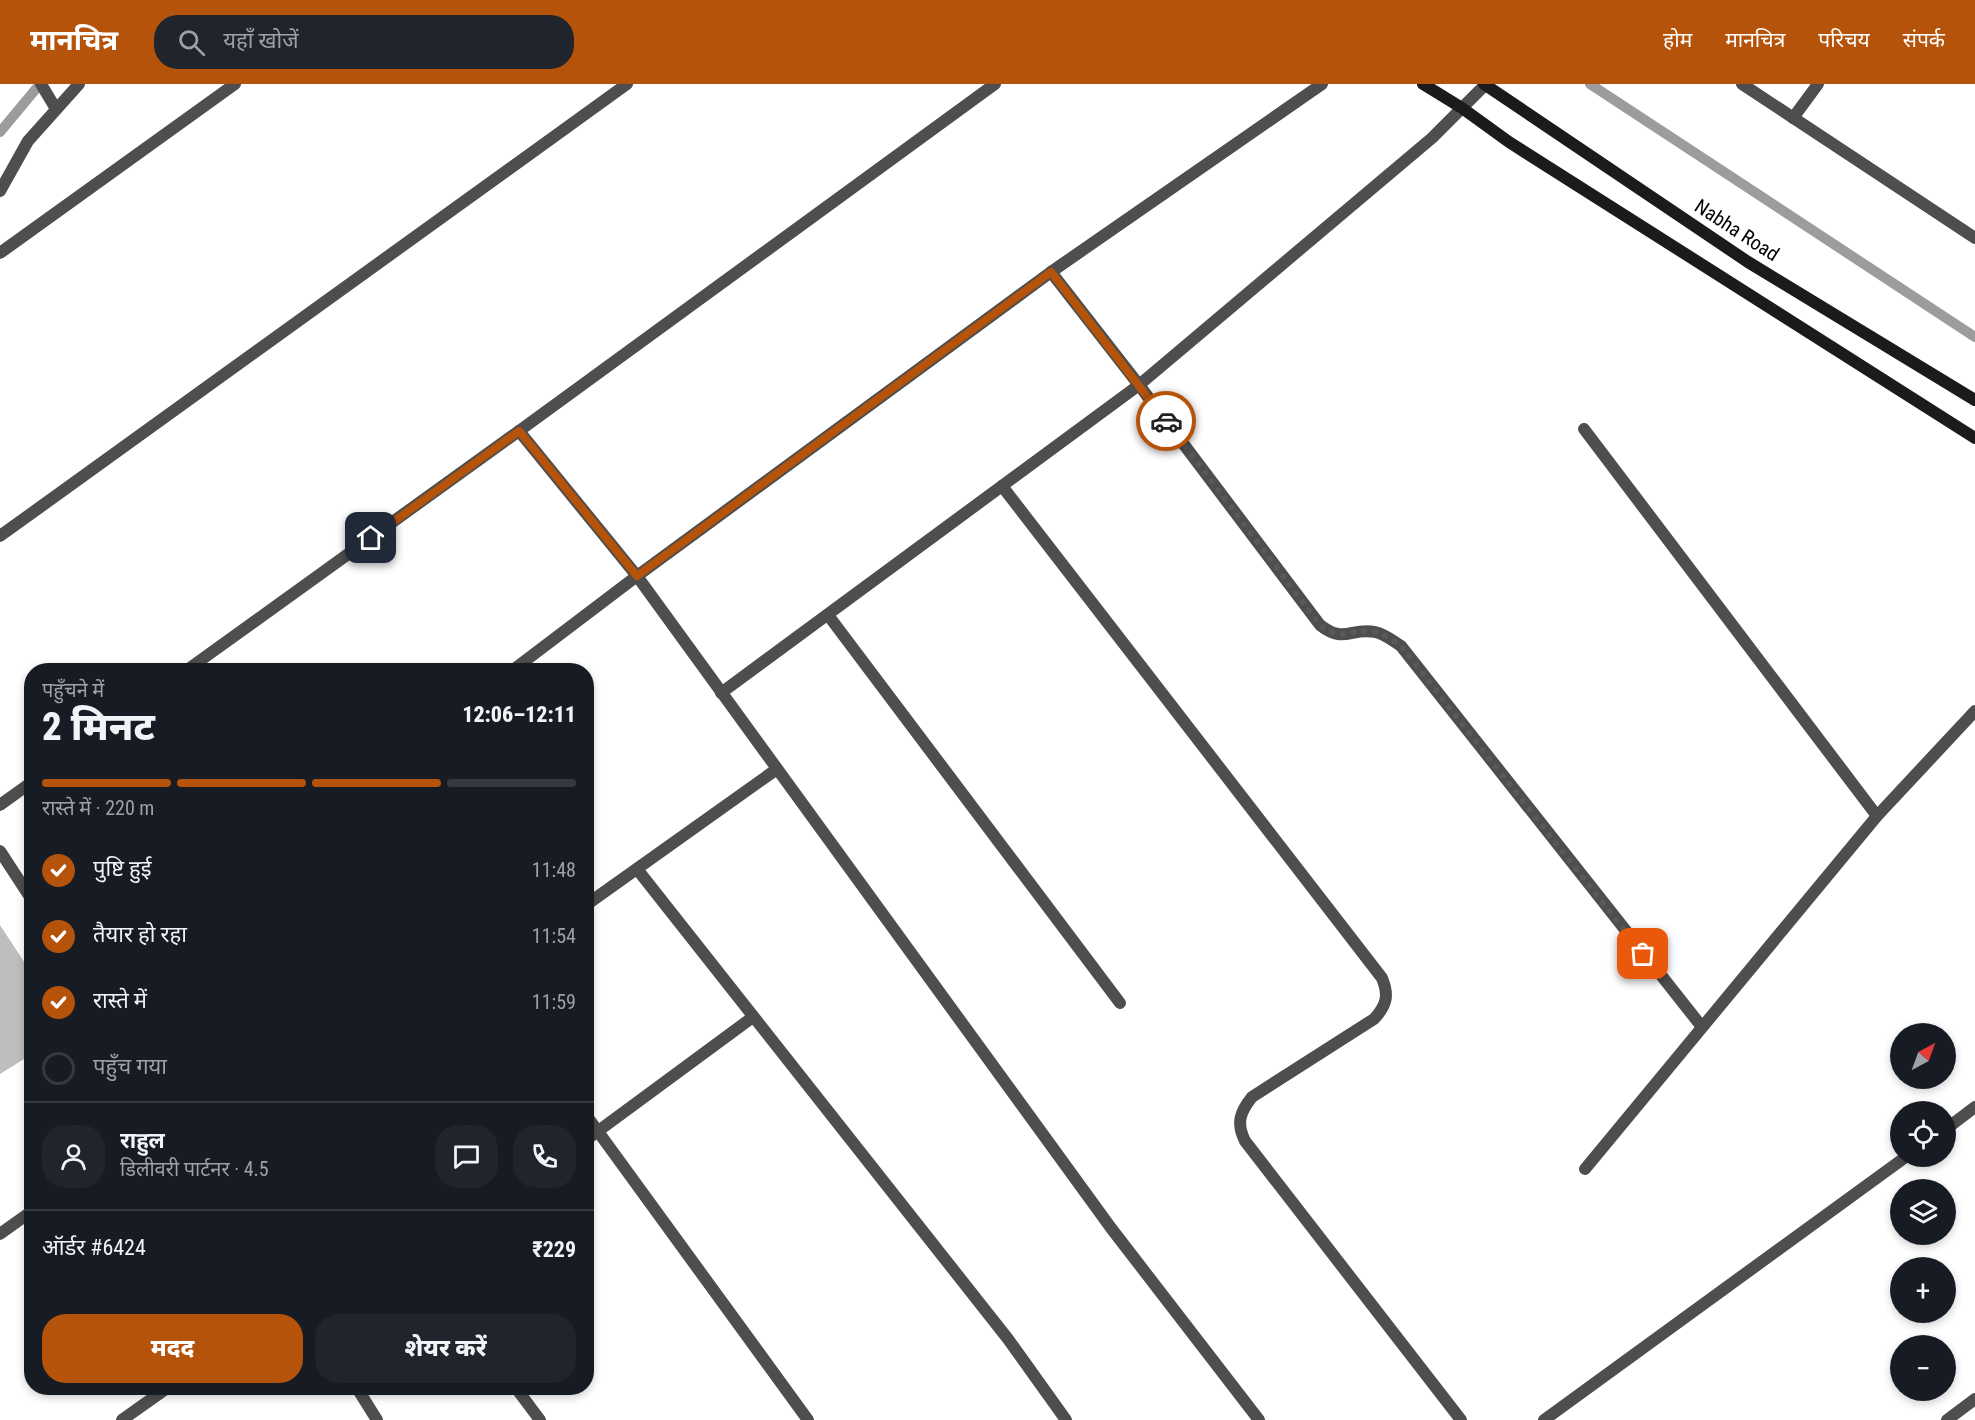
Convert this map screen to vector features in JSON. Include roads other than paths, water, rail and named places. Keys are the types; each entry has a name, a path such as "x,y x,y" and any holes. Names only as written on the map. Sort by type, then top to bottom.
{"main road":[{"path":"1423,84 1462,108 1509,142 1975,438"},
{"name":"Nabha Road","path":"1485,84 1748,261 1975,400"}],"street":[{"path":"0,190 28,141 79,84"},
{"path":"0,253 235,84"},
{"path":"0,536 627,84"},
{"path":"197,663 995,84"},
{"path":"522,663 1051,272 1322,84"},
{"path":"721,693 1139,385 1432,138 1485,84"},
{"path":"1742,84 1975,238"},
{"path":"1793,118 1818,84"},
{"path":"43,87 56,109"},
{"path":"1051,272 1320,625 1331,633 1345,635 1367,631 1377,632 1401,646 1702,1027"},
{"path":"1584,429 1877,816"},
{"path":"519,431 637,576 1112,1228 1259,1420"},
{"path":"1002,486 1382,978 1387,989 1387,997 1383,1009 1374,1019 1252,1097 1243,1108 1239,1125 1245,1141 1461,1420"},
{"path":"828,615 1120,1003"},
{"path":"1585,1169 1877,816 1975,711"},
{"path":"594,899 777,770"},
{"path":"0,805 24,788"},
{"path":"0,851 24,888"},
{"path":"637,869 1008,1339 1066,1420"},
{"path":"594,1134 753,1017"},
{"path":"1956,1121 1975,1107"},
{"path":"594,1125 808,1420"},
{"path":"1544,1420 1892,1167"},
{"path":"0,1234 24,1217"},
{"path":"122,1420 157,1395"},
{"path":"361,1395 377,1420"},
{"path":"521,1395 540,1420"},
{"path":"1947,1420 1975,1399"}],"waterway":[{"path":"0,132 40,84"},
{"path":"1590,84 1975,337"}]}
